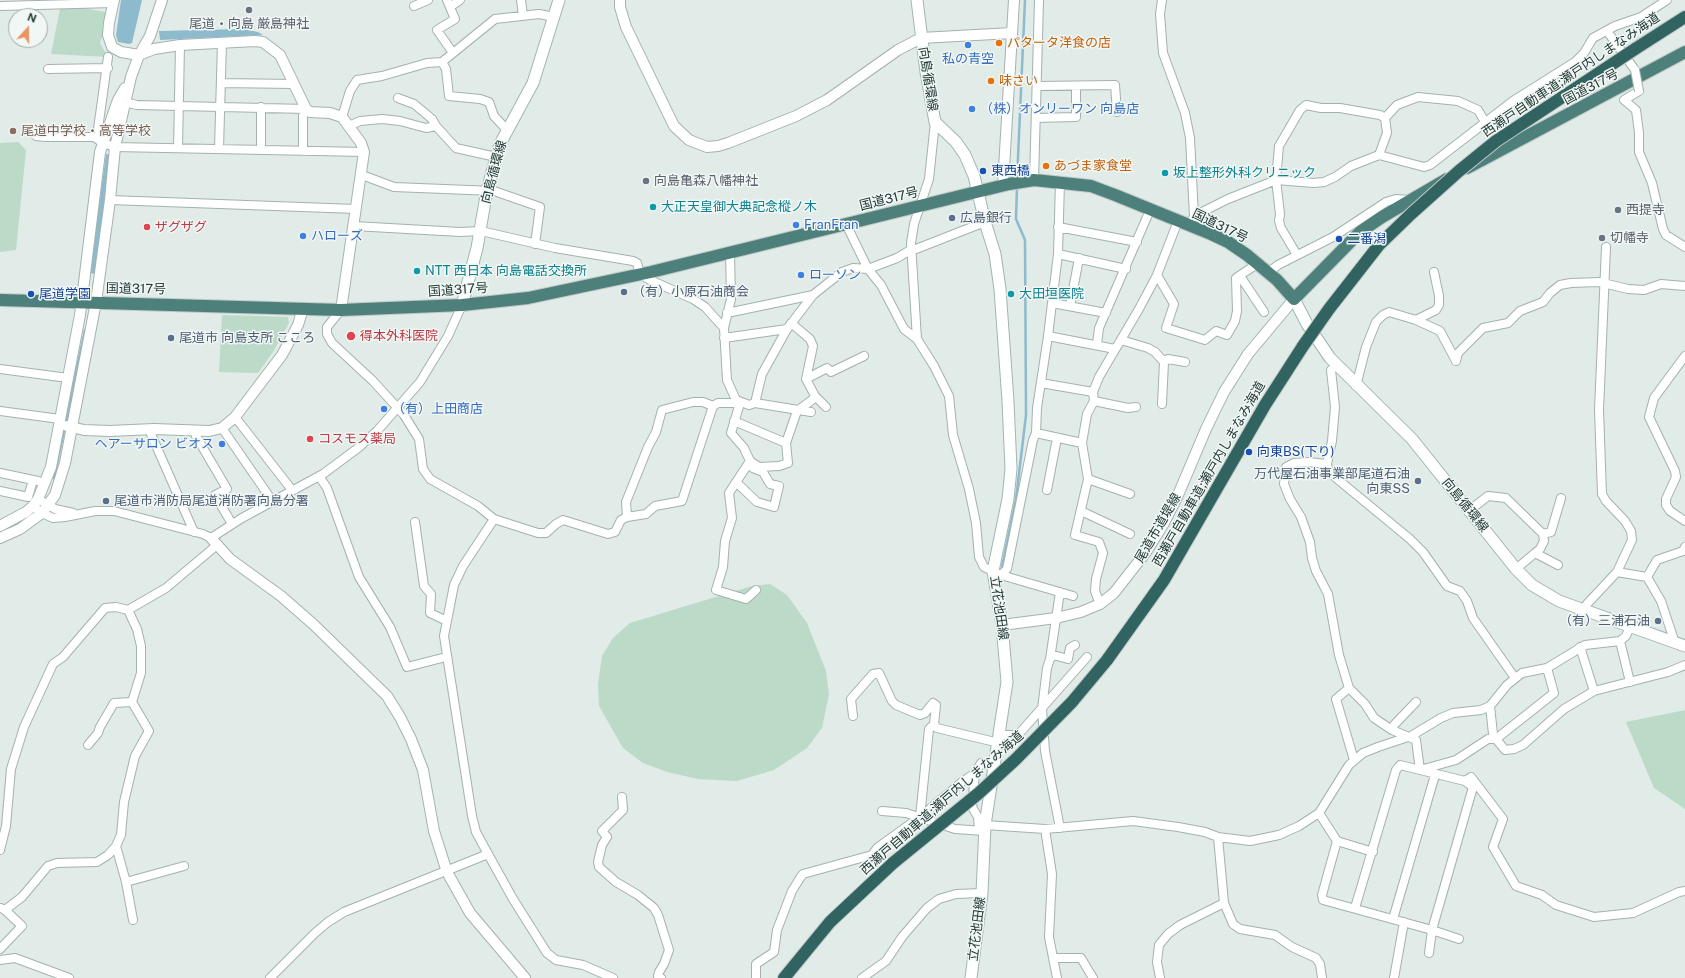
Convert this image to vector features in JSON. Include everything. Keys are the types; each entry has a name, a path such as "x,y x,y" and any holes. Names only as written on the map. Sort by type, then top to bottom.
{"highway":[{"name":"西瀬戸自動車道;瀬戸内しまなみ海道","path":"784,978 830,922 893,863 979,793 1021,754 1072,702 1107,660 1167,574 1265,405 1303,346 1329,309 1380,245 1416,209 1496,141 1685,17"},
{"name":"国道317号","path":"0,300 341,310 462,305 528,298 640,274 1006,184 1030,180 1091,186 1115,194 1178,221 1192,221 1228,242 1268,272 1294,299 1360,232 1410,200 1685,52"}],"main road":[{"name":"向島循環線","path":"462,305 481,231 487,190 496,157 506,130 533,83 559,0"},
{"name":"向島循環線","path":"917,0 921,38 935,122 956,142 965,155 974,176 978,192"},
{"name":"立花池田線","path":"971,978 982,893 983,829 999,739 1007,682 997,573 1011,469 1000,289 995,254 978,192"},
{"name":"向島循環線","path":"1294,299 1307,324 1330,358 1356,386 1412,439 1516,569 1532,585 1560,601 1680,644"}],"street":[{"path":"0,526 26,512 35,502 51,467 81,302 100,152 140,55 150,36 162,0"},
{"path":"414,6 428,0"},
{"path":"453,52 437,30 455,19 449,3 460,0"},
{"path":"521,0 523,16"},
{"path":"620,0 622,18 626,28 674,126 688,140 707,147 723,144 796,116 827,100 898,50 921,38 1012,33"},
{"path":"1006,184 1014,0"},
{"path":"1030,180 1036,118 1039,0"},
{"path":"1162,0 1160,14 1163,53 1185,113 1190,138 1192,221 1235,196 1276,180 1314,183 1324,182 1335,177 1351,166 1380,155 1424,167 1430,165 1513,101 1575,62 1584,53 1593,38 1615,26 1642,17 1668,0"},
{"path":"0,6 114,2 109,29 112,47 121,52 140,55 154,49 180,46 222,42 263,42 280,56 306,108 310,112 330,113 342,117 361,143 364,152 362,175 341,310 327,327 327,334 332,343 398,406 419,439 423,469 430,479 478,506 494,519 538,533 546,533 563,520 608,534 615,532 622,520 627,517 646,514 655,506 682,501 713,406 718,403 740,403 749,406 755,403 810,412"},
{"path":"342,117 350,90 357,80 382,76 427,64 442,62 495,19 539,14 554,17"},
{"path":"1607,31 1635,70 1639,91 1624,100 1636,110 1639,133 1639,152 1652,183 1663,229 1666,235 1685,247"},
{"path":"219,149 222,42"},
{"path":"178,148 180,46"},
{"path":"103,143 98,129 108,68 108,57"},
{"path":"442,62 446,69 449,96 480,99 489,102 494,116 506,130"},
{"path":"48,69 108,68"},
{"path":"221,83 294,84"},
{"path":"1037,86 1116,85 1117,112"},
{"path":"1036,118 1076,117 1076,86"},
{"path":"1385,118 1397,105 1418,97 1458,101 1478,110 1485,122"},
{"path":"398,98 414,104 432,119 436,126 456,148 496,157"},
{"path":"121,102 178,106 306,108"},
{"path":"0,538 20,529 45,509 55,494 65,463 96,302 110,200 121,102"},
{"path":"1297,256 1281,228 1276,180 1279,146 1291,122 1306,105 1321,108 1340,108 1380,115 1385,118"},
{"path":"261,107 261,150"},
{"path":"303,151 303,116 306,108"},
{"path":"1380,155 1387,133 1385,118"},
{"path":"349,126 360,121 382,119 400,121 426,128 436,126"},
{"path":"917,339 912,249 914,224 929,179 935,122"},
{"path":"36,136 94,137 103,143 115,147 364,152"},
{"path":"362,175 394,187 494,191 540,207 535,244"},
{"path":"997,573 1007,569 1033,440 1036,433 1037,408 1058,254 1060,182"},
{"path":"1268,272 1278,265 1333,237 1386,202 1396,199 1410,200"},
{"path":"110,200 356,209"},
{"path":"1097,344 1099,328 1126,269 1150,210"},
{"path":"1100,604 1095,591 1096,579 1103,552 1099,542 1075,535 1082,511 1088,479 1082,443 1087,414 1094,401 1092,392 1099,377 1139,309 1156,275 1178,221"},
{"path":"755,403 762,374 789,326 813,295 842,272 853,268 868,269 897,258 912,249 916,249 985,222"},
{"path":"846,224 868,269 881,285 904,329 917,339 934,366 949,396 953,435 969,489 976,523 979,557 984,567 997,573 1073,596"},
{"path":"354,226 460,232 481,231 535,244 633,261 637,263 640,274 693,299 705,308 724,328"},
{"path":"1058,227 1137,242"},
{"path":"1584,610 1587,604 1617,572 1632,540 1631,531 1625,521 1606,501 1602,494 1599,410 1606,247"},
{"path":"730,252 731,286 724,328 724,338 727,380 736,400 740,403"},
{"path":"1058,254 1126,269"},
{"path":"1070,306 1079,258"},
{"path":"1156,275 1174,304 1166,328 1205,340 1216,331 1227,335 1235,321 1237,311 1236,278 1257,264"},
{"path":"1416,320 1436,310 1438,305 1434,272"},
{"path":"1240,276 1264,312"},
{"path":"1356,386 1366,347 1376,322 1383,315 1389,312 1416,320 1440,331 1456,361 1458,353 1483,328 1508,323 1520,311 1543,302 1550,293 1560,285 1571,283 1604,283 1628,289 1644,290 1661,284 1684,285"},
{"path":"727,313 813,295"},
{"name":"尾道市道堤線","path":"1002,625 1056,618 1081,612 1100,604 1114,593 1146,552 1178,495 1206,429 1224,392 1248,354 1294,299"},
{"path":"1052,303 1106,313"},
{"path":"0,850 6,826 11,769 24,727 53,664 63,657 105,608 116,607 128,610 166,588 232,524 319,476 358,448 377,430 420,382 438,355 462,305"},
{"path":"0,411 60,422 84,430 110,431 154,429 209,431 222,428 235,417 282,355 298,325 301,315 300,309"},
{"path":"724,338 789,326 810,339 813,346 811,362 806,379 816,397 826,407"},
{"path":"1048,336 1097,344 1116,349"},
{"path":"1121,340 1148,348 1164,362"},
{"path":"806,379 827,368 831,372 864,356"},
{"path":"1685,356 1654,398 1650,417 1675,471 1676,477 1666,499 1666,505 1670,511 1685,521"},
{"path":"1164,362 1168,359 1185,362"},
{"path":"1162,404 1164,362"},
{"path":"1337,365 1331,370 1335,407 1332,441 1327,464 1328,469 1336,478 1410,539 1423,552 1446,586 1460,591 1473,618 1515,678"},
{"path":"0,369 68,378"},
{"path":"1041,383 1092,392"},
{"path":"748,464 759,467 779,466 788,463 786,443 797,411 816,397"},
{"path":"1094,401 1128,408 1136,407"},
{"path":"627,517 626,502 648,447 656,432 662,410 693,402 703,402 713,406"},
{"path":"740,403 731,433 744,448 748,464 729,493 732,518 725,541 724,567 716,590 746,600 756,590"},
{"path":"235,417 292,490"},
{"path":"734,421 786,443"},
{"path":"222,428 273,502"},
{"path":"154,429 151,434 194,532"},
{"path":"195,430 196,436 227,489 215,495 232,524"},
{"path":"1036,433 1082,443"},
{"path":"1047,490 1057,438"},
{"path":"1327,464 1308,462 1294,463 1286,467 1284,484 1290,499 1301,517 1310,542 1312,558 1316,570 1328,594 1339,655 1349,688 1365,704 1374,718 1392,730 1411,736 1416,740 1420,770"},
{"path":"736,482 757,502 774,507 779,486 770,484 763,472 748,464"},
{"path":"0,473 45,482"},
{"path":"319,476 327,488 359,577 390,627 407,667 446,656"},
{"path":"1088,479 1130,494"},
{"path":"0,491 28,497 33,480"},
{"path":"1470,510 1488,496 1506,498 1543,534 1544,541 1540,548 1516,569"},
{"path":"1543,534 1551,532 1561,498"},
{"path":"35,502 45,509 78,514 95,511 114,511 194,532 214,541 230,559 281,596 313,624 387,696 400,716 412,739 423,770 434,831 447,872 470,914 525,978"},
{"path":"1082,511 1130,534"},
{"path":"494,519 463,566 454,585 444,636 472,816 476,832 513,899 547,953 556,960 583,965 613,978"},
{"path":"415,522 424,586 431,594 430,613 447,621"},
{"path":"1647,577 1656,560 1683,551 1685,546"},
{"path":"1535,553 1558,565"},
{"path":"1617,572 1647,577"},
{"path":"1647,577 1661,601 1680,644"},
{"path":"1060,592 1050,659 1046,668 1042,709 1044,751 1060,828"},
{"path":"0,949 22,926 2,909 22,897 48,866 57,863 97,862 108,855 116,846 121,835 124,802 135,756 149,732 132,702 140,673 141,646 137,628 128,610"},
{"path":"882,811 906,813 954,829 1045,829 1133,821 1185,828 1205,832 1218,837 1250,841 1279,835 1299,826 1319,813 1344,772 1354,760 1378,747 1411,736 1441,718 1453,713 1481,710 1490,706 1506,685 1522,673 1547,668 1585,645 1620,641 1626,636 1630,626"},
{"path":"1620,641 1630,682"},
{"path":"1050,659 1053,656 1068,659 1070,648 1075,644"},
{"path":"1580,647 1594,691"},
{"path":"934,724 938,728 953,733 999,739 1018,735 1086,657"},
{"path":"1490,706 1493,734 1505,750 1514,750 1523,745 1564,708 1594,691 1668,672 1685,665"},
{"path":"1420,770 1456,760 1488,739 1496,739 1554,693 1547,668"},
{"path":"853,716 850,699 876,672 879,673 892,702 896,705 920,715 925,713 933,703 936,705 934,724 929,729 920,817"},
{"path":"1349,688 1336,699 1354,760"},
{"path":"88,745 98,733 114,703 132,702"},
{"path":"1392,730 1394,725 1416,702"},
{"path":"756,978 756,964 774,952 777,930 792,891 803,874 872,855 882,844 920,817 975,773 981,763 995,763"},
{"path":"1355,908 1373,852 1396,770 1400,765 1435,775 1465,781 1473,787 1432,930 1429,953"},
{"path":"975,773 972,807 983,829"},
{"path":"1393,919 1435,775"},
{"path":"1465,781 1471,777 1503,819 1493,847 1516,886 1542,894 1556,905 1594,917 1633,913 1679,892 1685,891"},
{"path":"622,797 623,810 602,831 607,837 602,845 598,862 599,867 616,882 638,895 654,908 658,915 669,950 664,964 659,972 660,978"},
{"path":"1319,813 1337,841 1373,852"},
{"path":"1045,829 1052,874 1049,937 1057,978"},
{"path":"1218,837 1224,903 1233,924 1240,929 1275,935 1292,947 1316,958 1320,964 1322,978"},
{"path":"1337,841 1322,895 1322,900 1355,908 1459,939"},
{"path":"116,846 126,882 133,920"},
{"path":"270,978 328,922 344,912 447,872 488,854"},
{"path":"126,882 184,866"},
{"path":"862,978 886,961 902,937 927,908 939,899 956,894 982,893"},
{"path":"1160,978 1157,962 1159,945 1168,934 1180,925 1224,903"},
{"path":"1394,978 1404,922"},
{"path":"0,960 15,958 69,978"},
{"path":"1053,958 1081,958 1093,978"}],"green space":[{"path":"61,4 111,13 100,43 108,57 51,54"},
{"path":"18,142 26,150 16,250 0,252 0,143"},
{"path":"222,315 288,317 289,323 273,352 258,373 219,372"},
{"path":"770,584 787,595 807,623 826,671 829,694 822,728 807,748 774,770 737,781 698,779 667,772 643,763 623,748 599,706 598,684 602,656 613,638 630,623 752,586"},
{"path":"1685,710 1685,809 1654,788 1626,722"}],"water":[{"path":"121,0 142,0 132,43 129,44 118,42 116,35"},
{"path":"243,29 258,32 263,35 160,40 159,31"},
{"path":"106,154 111,155 95,274 90,273"}],"waterway":[{"path":"1017,180 1025,0"},
{"path":"1002,567 1016,499 1026,415 1025,240 1016,219 1017,187"},
{"path":"54,478 85,330"}],"place":[{"name":"尾道・向島 厳島神社","path":"249,10"},
{"name":"パタータ洋食の店","path":"999,43"},
{"name":"私の青空","path":"968,45"},
{"name":"味さい","path":"991,81"},
{"name":"（株）オンリーワン 向島店","path":"972,109"},
{"name":"尾道中学校・高等学校","path":"13,131"},
{"name":"あづま家食堂","path":"1046,166"},
{"name":"東西橋","path":"983,171"},
{"name":"坂上整形外科クリニック","path":"1165,173"},
{"name":"向島亀森八幡神社","path":"646,181"},
{"name":"大正天皇御大典記念樅ノ木","path":"653,207"},
{"name":"西提寺","path":"1618,210"},
{"name":"広島銀行","path":"952,218"},
{"name":"FranFran","path":"796,225"},
{"name":"ザグザグ","path":"147,227"},
{"name":"ハローズ","path":"303,236"},
{"name":"切幡寺","path":"1602,238"},
{"name":"二番潟","path":"1339,239"},
{"name":"NTT 西日本 向島電話交換所","path":"417,271"},
{"name":"ローソン","path":"801,275"},
{"name":"（有）小原石油商会","path":"624,292"},
{"name":"尾道学園","path":"31,294"},
{"name":"大田垣医院","path":"1011,294"},
{"name":"得本外科医院","path":"351,336"},
{"name":"尾道市 向島支所 こころ","path":"171,338"},
{"name":"（有）上田商店","path":"384,409"},
{"name":"コスモス薬局","path":"310,439"},
{"name":"ヘアーサロン ビオス","path":"222,444"},
{"name":"向東BS(下り)","path":"1249,452"},
{"name":"万代屋石油事業部尾道石油 向東SS","path":"1418,481"},
{"name":"尾道市消防局尾道消防署向島分署","path":"106,501"},
{"name":"（有）三浦石油","path":"1658,621"}]}
